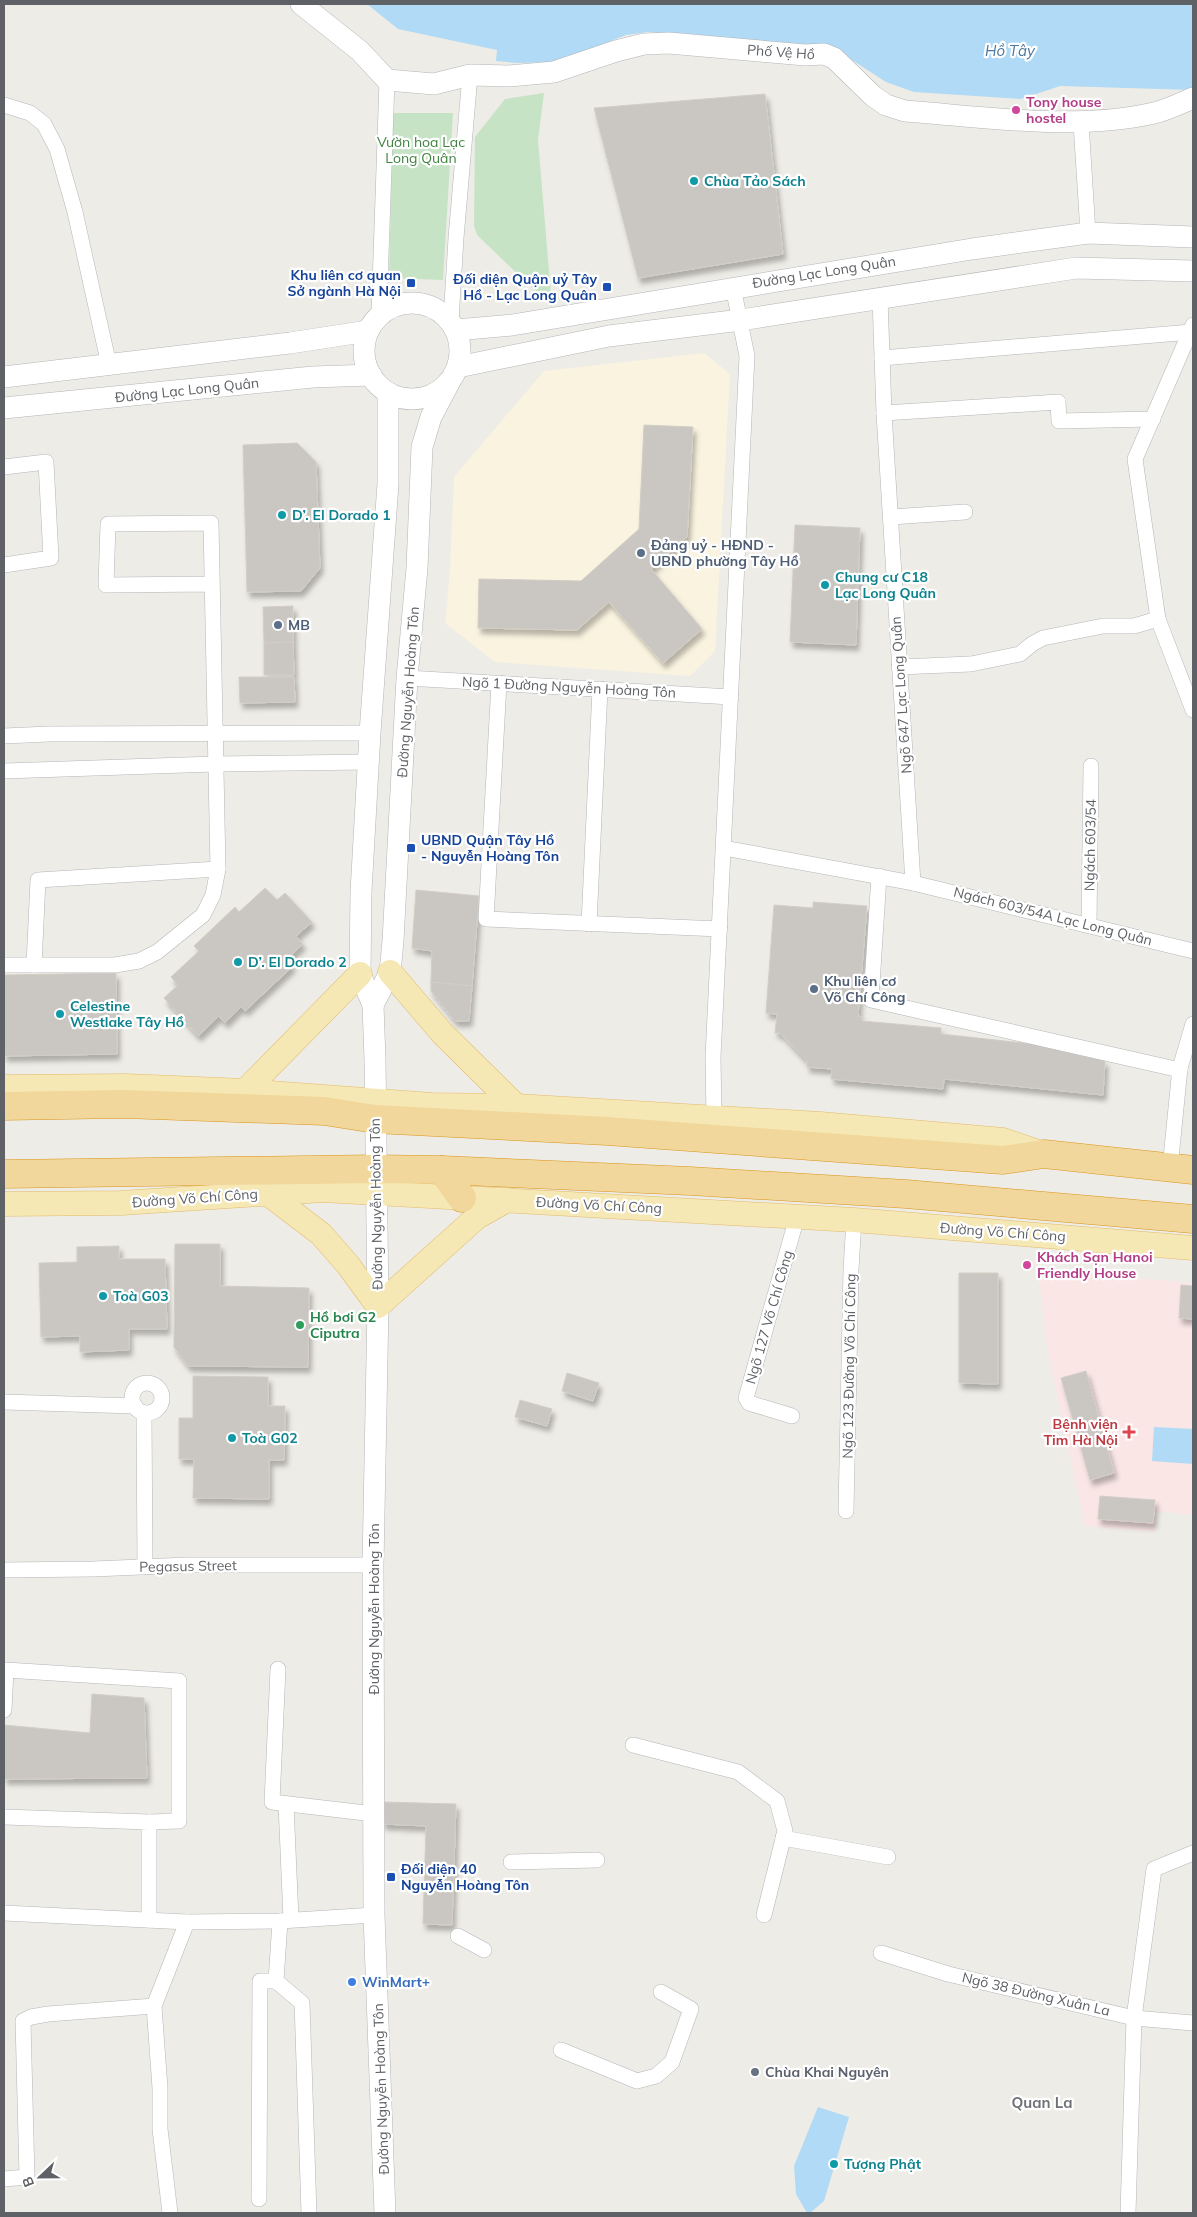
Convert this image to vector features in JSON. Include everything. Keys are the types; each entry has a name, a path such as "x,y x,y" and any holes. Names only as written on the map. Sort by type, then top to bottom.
{"highway":[{"path":"4,1106 314,1103 607,1131 1003,1160 1044,1154 1182,1169"},
{"path":"375,1110 432,1105"},
{"path":"442,1170 462,1198"},
{"name":"Đường Võ Chí Công","path":"4,1174 376,1181 442,1170 690,1181 906,1194 1193,1219"},
{"path":"323,1190 376,1181"}],"main road":[{"path":"302,4 360,51 387,80"},
{"name":"Phố Vệ Hồ","path":"387,80 434,84 470,75 509,76 554,72 616,51 644,44 670,43 805,55 824,54 834,58 874,96 886,104 905,111 1081,123 1119,120 1156,113 1193,98"},
{"name":"Đường Lạc Long Quân","path":"454,326 512,326 733,287 972,248 1088,233 1193,237"},
{"path":"454,374 609,336 741,320 1076,268 1193,271"},
{"path":"4,377 290,343 374,323 402,303 417,302 431,306 454,326 460,342 461,355 454,374 440,391 428,397 415,399 401,398 388,393 371,375 365,361 364,345 374,323"},
{"name":"Đường Nguyễn Hoàng Tôn","path":"373,1005 390,972 394,941 407,678 417,568 422,448 431,417 454,374"},
{"name":"Đường Lạc Long Quân","path":"4,408 313,377 371,375"},
{"name":"Đường Nguyễn Hoàng Tôn","path":"385,2213 374,1915 373,1565 378,1306 373,1005 360,974 370,733 388,484 388,393"},
{"path":"390,972 442,1033 516,1106"},
{"path":"245,1091 360,974"},
{"path":"4,1087 126,1086 245,1091 314,1103"},
{"path":"432,1105 516,1106 820,1124 1003,1140 1044,1154"},
{"name":"Đường Võ Chí Công","path":"376,1181 462,1198 854,1220 1193,1248"},
{"name":"Đường Võ Chí Công","path":"4,1204 121,1203 266,1192 323,1190"},
{"path":"266,1192 320,1234 348,1265 378,1306 478,1217 507,1200"}],"street":[{"path":"454,326 456,238 470,75"},
{"path":"374,323 387,80"},
{"path":"4,105 30,114 44,124 57,149 75,212 109,365"},
{"path":"1081,123 1088,233"},
{"path":"714,1118 713,1057 747,356 733,287"},
{"name":"Ngõ 647 Lạc Long Quân","path":"880,298 884,413 913,883"},
{"path":"882,358 1192,328 1135,459 1158,619 1193,710"},
{"path":"884,413 1058,402 1060,421 1153,418"},
{"path":"4,467 46,462 51,558 4,565"},
{"path":"891,517 965,512"},
{"path":"4,966 115,965 139,961 157,952 203,915 213,895 218,869 211,523 108,524 106,585 212,584"},
{"path":"899,667 976,663 1020,654 1043,638 1103,626 1134,626 1158,619"},
{"name":"Ngõ 1 Đường Nguyễn Hoàng Tôn","path":"407,678 731,697"},
{"path":"499,683 486,919 720,929"},
{"path":"589,924 600,689"},
{"path":"4,736 49,734 370,733"},
{"path":"4,771 215,764 369,762"},
{"name":"Ngách 603/54","path":"1089,924 1091,766"},
{"name":"Ngách 603/54A Lạc Long Quân","path":"724,848 913,883 1089,924 1193,951"},
{"path":"34,966 38,880 218,869"},
{"path":"879,876 871,1000 1180,1070"},
{"path":"1182,1169 1180,1070 1193,1024"},
{"name":"Ngõ 127 Võ Chí Công","path":"792,1416 749,1404 746,1398 797,1217"},
{"name":"Ngõ 123 Đường Võ Chí Công","path":"846,1511 851,1269 854,1220"},
{"path":"4,1402 140,1410 145,1566"},
{"name":"Pegasus Street","path":"4,1570 145,1566 373,1565"},
{"path":"278,1669 272,1802 374,1814"},
{"path":"4,1710 6,1670 179,1680 179,1821 149,1822 4,1817"},
{"path":"633,1745 738,1772 778,1801 785,1831 764,1915"},
{"path":"276,1981 285,1920 286,1804"},
{"path":"149,1822 149,1920"},
{"path":"783,1838 888,1857"},
{"path":"1128,2213 1134,2018 1154,1869 1193,1854"},
{"path":"511,1862 597,1860"},
{"path":"4,1913 187,1922 285,1920 374,1915"},
{"path":"170,2213 160,2129 160,2088 154,2006 187,1922"},
{"path":"458,1936 484,1950"},
{"name":"Ngõ 38 Đường Xuân La","path":"881,1954 948,1974 1134,2018 1193,2023"},
{"path":"259,2199 260,1981 276,1981 302,2003 309,2213"},
{"path":"561,2050 637,2082 656,2076 672,2062 691,2009 661,1992"},
{"path":"4,2179 27,2177 23,2022 31,2017 48,2014 154,2006"}],"shaded area":[{"path":"704,353 730,374 715,651 690,676 495,662 445,623 450,571 454,477 544,371"},
{"name":"Bệnh viện Tim Hà Nội","path":"1038,1270 1193,1283 1193,1515 1157,1511 1154,1532 1085,1526 1048,1353"}],"green space":[{"path":"544,93 538,140 552,307 477,235 474,226 475,137 505,99"},
{"name":"Vườn hoa Lạc Long Quân","path":"393,113 453,113 443,280 389,278"}],"water":[{"name":"Hồ Tây","path":"367,4 1193,4 1193,90 1060,86 1021,99 914,92 886,82 832,47 648,32 626,35 557,62 517,63 496,61 497,50 398,29"},
{"path":"1154,1427 1193,1429 1193,1464 1152,1461"},
{"path":"818,2107 849,2117 824,2201 810,2213 807,2213 796,2194 794,2166"}],"building":[{"name":"Chùa Tảo Sách","path":"765,94 783,254 638,278 594,108"},
{"name":"Đảng uỷ - HĐND - UBND phường Tây Hồ","path":"644,425 693,427 687,537 651,569 702,629 663,663 609,602 577,630 478,628 479,579 581,581 639,529"},
{"name":"D’. El Dorado 1","path":"297,443 316,462 320,568 301,591 247,592 243,445"},
{"name":"Chung cư C18 Lạc Long Quân","path":"795,525 860,528 856,645 790,642"},
{"name":"MB","path":"293,606 293,642 264,643 263,607"},
{"path":"293,642 294,675 264,675 264,643"},
{"path":"239,677 294,677 295,702 240,703"},
{"name":"D’. El Dorado 2","path":"265,888 277,900 285,893 312,922 296,936 303,944 287,959 293,966 245,1011 241,1007 225,1023 219,1016 198,1036 164,998 178,985 171,977 199,951 194,946 235,907 239,912"},
{"path":"416,890 479,896 472,986 431,982 432,951 412,948"},
{"name":"Khu liên cơ Võ Chí Công","path":"813,902 867,906 858,1016 862,1017 862,1021 941,1028 941,1034 1032,1044 1105,1061 1103,1095 944,1079 943,1089 831,1079 832,1069 807,1067 807,1061 780,1033 775,1033 777,1014 766,1013 774,905 813,908"},
{"name":"Celestine Westlake Tây Hồ","path":"116,973 117,1054 4,1056 4,975"},
{"path":"431,982 472,986 469,1021 455,1021 431,991"},
{"path":"175,1244 220,1244 220,1286 309,1288 308,1367 188,1366 174,1347"},
{"name":"Toà G03","path":"119,1246 119,1259 165,1259 167,1329 129,1329 129,1350 80,1352 80,1336 41,1337 39,1263 77,1262 77,1247"},
{"path":"959,1273 998,1273 998,1384 959,1383"},
{"path":"1181,1285 1193,1286 1193,1319 1179,1318"},
{"path":"1086,1371 1114,1473 1090,1480 1061,1378"},
{"path":"567,1373 599,1383 593,1401 562,1391"},
{"name":"Toà G02","path":"193,1376 268,1377 268,1406 285,1406 284,1460 269,1460 269,1499 193,1498 194,1459 179,1459 179,1418 193,1418"},
{"path":"520,1400 552,1409 547,1426 515,1417"},
{"path":"1100,1496 1155,1500 1153,1523 1098,1519"},
{"path":"92,1694 144,1698 147,1778 4,1779 4,1725 90,1733"},
{"path":"383,1802 456,1804 452,1925 423,1924 426,1826 382,1824"}],"place":[{"name":"Tony house hostel","path":"1016,110"},
{"name":"Chùa Tảo Sách","path":"694,181"},
{"name":"Khu liên cơ quan Sở ngành Hà Nội","path":"411,283"},
{"name":"Đối diện Quận uỷ Tây Hồ - Lạc Long Quân","path":"607,287"},
{"name":"D’. El Dorado 1","path":"282,515"},
{"name":"Đảng uỷ - HĐND - UBND phường Tây Hồ","path":"641,553"},
{"name":"Chung cư C18 Lạc Long Quân","path":"825,585"},
{"name":"MB","path":"278,625"},
{"name":"UBND Quận Tây Hồ - Nguyễn Hoàng Tôn","path":"411,848"},
{"name":"D’. El Dorado 2","path":"238,962"},
{"name":"Khu liên cơ Võ Chí Công","path":"814,989"},
{"name":"Celestine Westlake Tây Hồ","path":"60,1014"},
{"name":"Khách Sạn Hanoi Friendly House","path":"1027,1265"},
{"name":"Toà G03","path":"103,1296"},
{"name":"Hồ bơi G2 Ciputra","path":"300,1325"},
{"name":"Bệnh viện Tim Hà Nội","path":"1129,1432"},
{"name":"Toà G02","path":"232,1438"},
{"name":"Đối diện 40 Nguyễn Hoàng Tôn","path":"391,1877"},
{"name":"WinMart+","path":"352,1982"},
{"name":"Chùa Khai Nguyên","path":"755,2072"},
{"name":"Tượng Phật","path":"834,2164"}],"district":[{"name":"Quan La","path":"1042,2103"}]}
